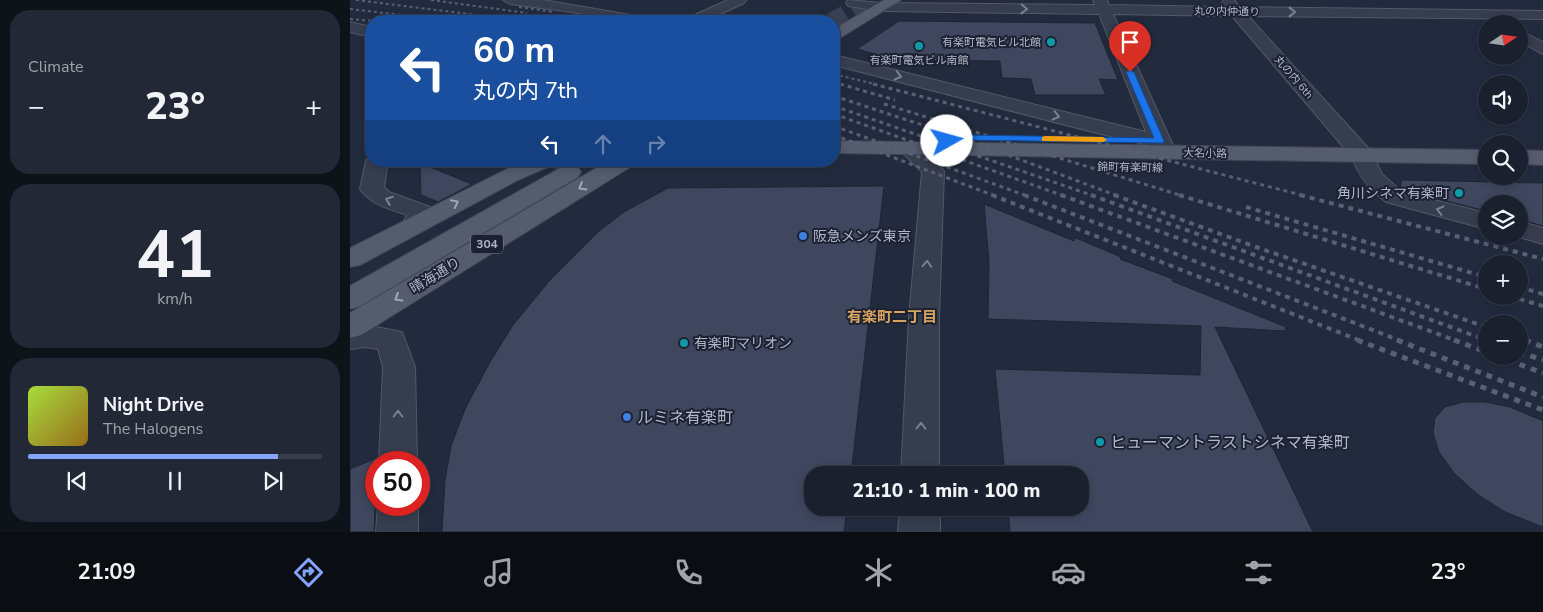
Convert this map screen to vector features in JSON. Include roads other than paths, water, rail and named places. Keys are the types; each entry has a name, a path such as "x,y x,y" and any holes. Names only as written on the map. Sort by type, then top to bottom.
{"main road":[{"path":"840,32 888,4"},
{"name":"大名小路","path":"840,147 1162,146 1219,153 1478,157"},
{"name":"錦町有楽町線","path":"909,148 964,163 1173,168 1219,153"},
{"path":"1528,157 1543,158"},
{"name":"304","path":"350,258 414,224 531,167"},
{"name":"304","path":"350,280 532,167"},
{"name":"304","path":"350,299 579,167"},
{"name":"晴海通り","path":"350,327 614,167"}],"street":[{"path":"510,0 610,15"},
{"path":"706,15 739,0"},
{"path":"1456,0 1480,14"},
{"path":"593,15 632,3"},
{"name":"丸の内仲通り","path":"851,4 1231,6 1543,15"},
{"path":"1102,5 1162,146"},
{"name":"丸の内 6th","path":"1231,6 1362,155 1371,177 1382,189 1394,197 1478,219"},
{"path":"350,27 365,31"},
{"path":"1528,40 1543,49"},
{"path":"840,62 1088,125 1162,146"},
{"path":"909,148 933,171 924,317 920,466"},
{"path":"376,167 372,189 381,197 421,212 414,224"},
{"path":"1528,232 1543,236"},
{"path":"350,338 365,336 391,340 399,367 398,451"},
{"path":"398,516 398,532"},
{"path":"919,532 920,516"}],"tunnel":[{"path":"840,16 868,0"}],"railway":[{"path":"356,0 477,15"},
{"path":"431,0 527,13"},
{"path":"519,7 554,12"},
{"path":"350,9 402,15"},
{"path":"350,19 365,20"},
{"path":"840,76 878,85"},
{"path":"840,84 844,85"},
{"path":"840,84 895,100"},
{"path":"873,84 1305,196"},
{"path":"840,98 965,139 1118,196"},
{"path":"884,104 1183,196"},
{"path":"840,108 1094,196"},
{"path":"840,116 1064,196"},
{"path":"840,128 1027,196"},
{"path":"840,137 995,196"},
{"path":"992,195 1361,341"},
{"path":"1024,195 1401,341"},
{"path":"1061,195 1457,341"},
{"path":"1091,195 1478,337"},
{"path":"1114,195 1478,324"},
{"path":"1179,195 1478,287"},
{"path":"1300,195 1543,259"},
{"path":"1246,207 1478,275"},
{"path":"1528,290 1543,294"},
{"path":"1528,301 1543,306"},
{"path":"1357,340 1543,410"},
{"path":"1397,340 1543,397"},
{"path":"1454,340 1478,349"},
{"path":"1528,341 1543,347"},
{"path":"1528,355 1543,360"},
{"path":"1521,365 1543,373"}],"place":[{"name":"有楽町電気ビル北館","path":"1051,42"},
{"name":"有楽町電気ビル南館","path":"919,46"},
{"name":"角川シネマ有楽町","path":"1459,193"},
{"name":"阪急メンズ東京","path":"803,236"},
{"name":"有楽町マリオン","path":"684,343"},
{"name":"ルミネ有楽町","path":"627,417"},
{"name":"ヒューマントラストシネマ有楽町","path":"1100,442"}],"district":[{"name":"有楽町二丁目","path":"892,317"}]}
